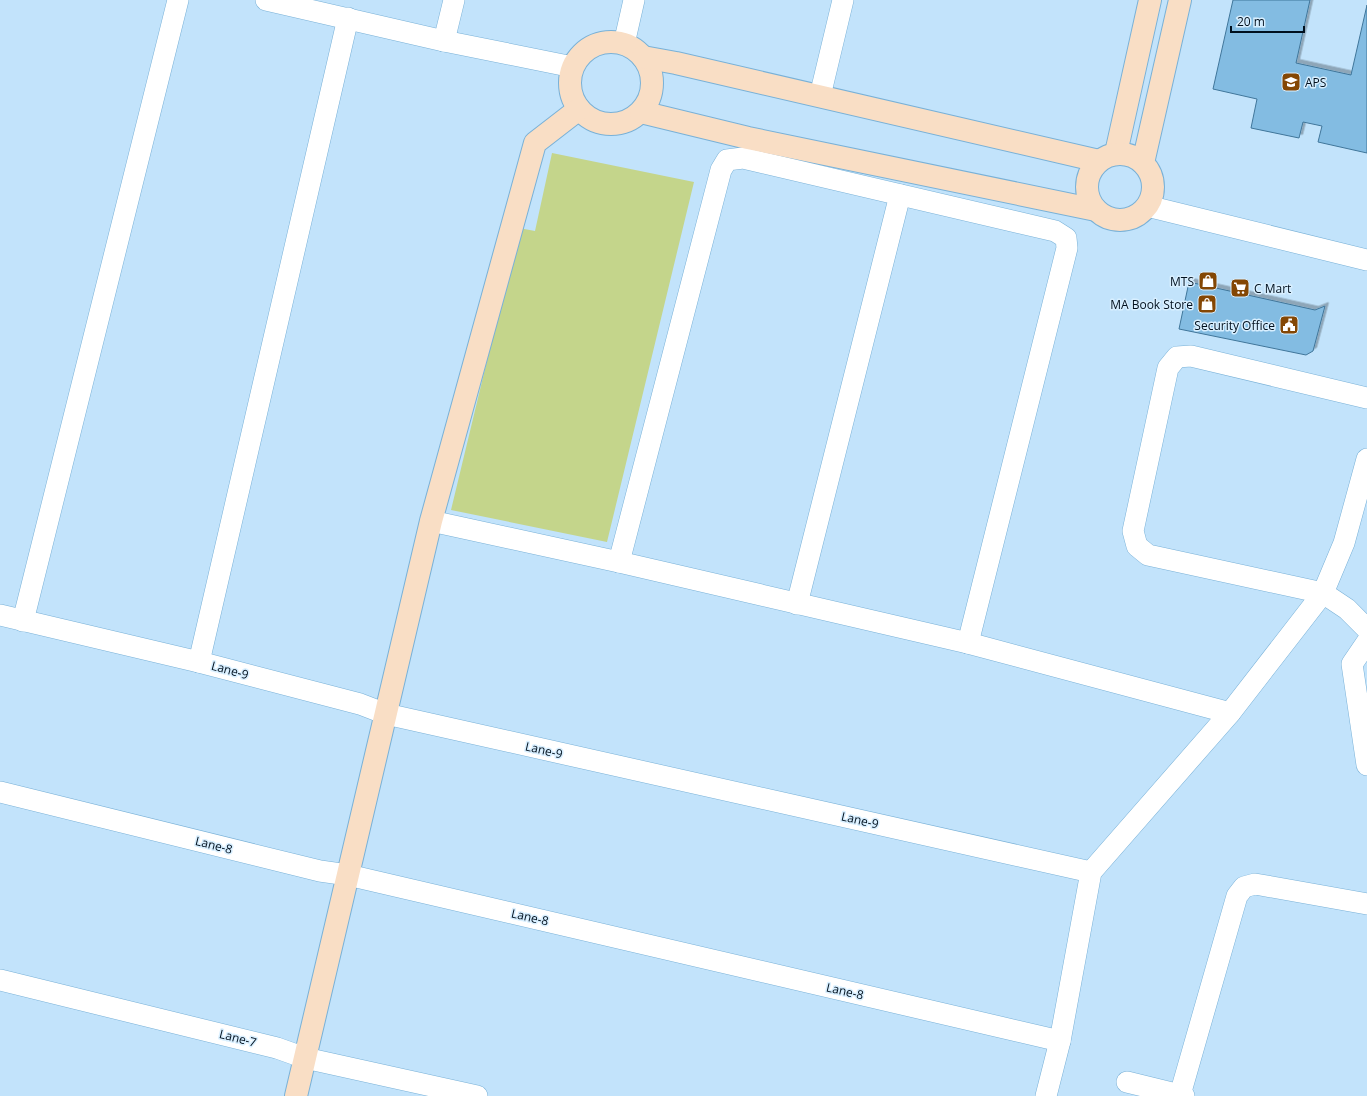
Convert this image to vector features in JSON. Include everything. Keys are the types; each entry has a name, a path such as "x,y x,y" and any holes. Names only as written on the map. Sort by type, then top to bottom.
{"street":[{"path":"23,621 178,0"},
{"path":"269,0 444,40 573,67"},
{"path":"444,40 454,0"},
{"path":"624,44 634,0"},
{"path":"820,96 843,0"},
{"path":"643,57 1108,157 1126,154 1135,157 1149,170 1153,184 1151,198 1147,206 1140,213 1132,218 1122,220 1104,216 1096,210 1088,194 1088,176 1093,167 1108,157 1150,0"},
{"path":"1143,163 1180,0"},
{"path":"199,662 348,18"},
{"path":"611,42 624,44 634,49 643,57 649,67 652,79 652,91 648,102 640,112 631,119 621,123 609,124 598,122 587,117 572,99 569,89 569,78 579,56 588,48 599,43 611,42"},
{"path":"296,1096 431,521 535,143 579,109"},
{"path":"640,112 748,138 1096,210"},
{"path":"619,562 720,170 727,160 743,158 1055,231 1066,238 1067,248 968,644"},
{"path":"797,604 900,195"},
{"path":"1147,206 1367,260"},
{"path":"1367,398 1191,356 1177,356 1168,368 1134,531 1136,546 1148,555 1323,593 1347,609 1367,629"},
{"path":"1046,1096 1060,1041 1091,872 1230,714 1323,593 1344,543 1367,459"},
{"path":"431,521 619,562 968,644 1230,714"},
{"name":"Lane-9","path":"0,615 199,662 360,704 386,714 1091,872"},
{"path":"1367,642 1352,664 1367,765"},
{"name":"Lane-8","path":"0,792 320,870 348,875 1060,1041"},
{"path":"1127,1082 1182,1095 1237,896 1244,887 1255,884 1367,904"},
{"name":"Lane-7","path":"0,980 277,1048 305,1058 476,1096"}],"green space":[{"path":"552,153 694,182 607,542 451,510 519,228 535,231"}],"building":[{"name":"APS","path":"1233,0 1310,0 1296,63 1351,75 1367,5 1367,153 1318,142 1322,126 1303,122 1299,138 1251,128 1257,99 1213,89"},
{"path":"1189,282 1315,310 1325,306 1313,351 1306,355 1179,329"}],"place":[{"name":"APS","path":"1291,82"},
{"name":"MTS","path":"1208,281"},
{"name":"C Mart","path":"1240,288"},
{"name":"MA Book Store","path":"1207,304"},
{"name":"Security Office","path":"1289,325"}]}
